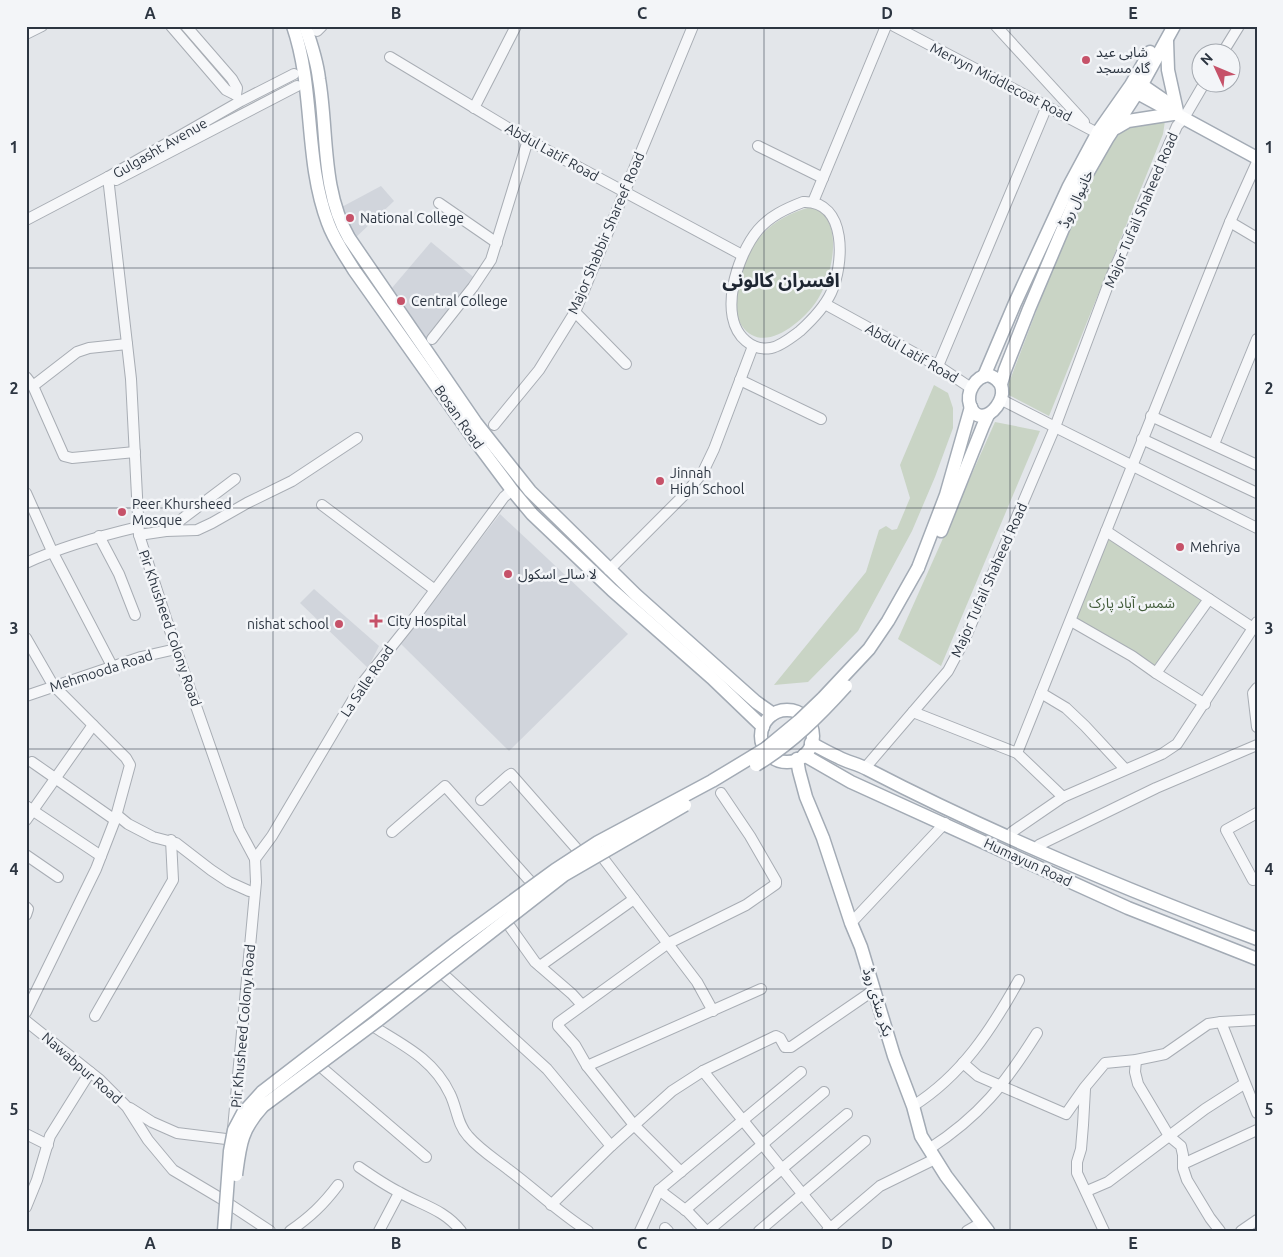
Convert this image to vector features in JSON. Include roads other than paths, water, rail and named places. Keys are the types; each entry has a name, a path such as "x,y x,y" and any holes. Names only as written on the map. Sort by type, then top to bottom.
{"main road":[{"name":"Bosan Road","path":"293,26 306,84 318,191 328,225 354,270 512,490 532,514 597,576 712,678 763,727"},
{"name":"خانیوال روڈ","path":"1001,384 1029,309 1102,132 1135,86 1166,32 1174,26"},
{"name":"Bosan Road","path":"315,28 328,165 333,200 341,225 476,423 536,498 609,570 742,690 773,714"},
{"path":"1166,32 1168,70 1179,115"},
{"path":"1135,86 1179,115 1257,158"},
{"path":"224,1231 229,1139 243,1113 262,1092 458,941 555,870 598,842 730,771 765,749 800,721 869,649 921,569 946,495 971,407 970,395 972,388 975,382 984,376 1015,303 1069,186 1102,132 1128,121 1179,115"},
{"path":"1015,303 1029,309"},
{"path":"231,1231 242,1137 251,1119 263,1106 377,1021 564,875 770,756 803,731 834,700 894,626 921,569 982,426 1000,399 1001,384 993,376 984,376"},
{"path":"971,407 978,414 988,415"},
{"path":"790,710 799,713 805,718 812,731 811,743 801,757 784,762 772,757 763,745 761,738 763,727 773,714 790,710"},
{"name":"Humayun Road","path":"811,743 1022,845 1181,911 1257,939"},
{"name":"Humayun Road","path":"801,757 851,782 1128,908 1257,959"},
{"name":"بکر منڈی روڈ","path":"801,757 799,771 806,798 823,838 851,923 861,947 894,1056 913,1106 921,1136 946,1176 984,1227"},
{"path":"865,768 897,780 1012,832 1039,845 1066,863"}],"street":[{"path":"26,34 42,26"},
{"path":"171,26 226,90 238,98 247,111"},
{"path":"186,26 232,80 237,88 238,98"},
{"path":"474,108 516,26"},
{"name":"Major Shabbir Shareef Road","path":"494,425 540,370 574,312 693,26"},
{"path":"813,202 886,26"},
{"name":"Mervyn Middlecoat Road","path":"894,26 1047,106 1102,132"},
{"path":"996,26 1102,132"},
{"path":"1229,42 1239,26"},
{"name":"Abdul Latif Road","path":"390,57 528,140 742,255"},
{"name":"Gulgasht Avenue","path":"109,181 238,98 294,74"},
{"name":"Gulgasht Avenue","path":"26,220 109,181 297,86"},
{"name":"Major Tufail Shaheed Road","path":"865,768 948,670 964,641 1055,427 1111,277 1177,126 1179,115 1198,92"},
{"path":"938,366 1047,106"},
{"path":"432,340 482,275 491,260 528,140"},
{"path":"758,146 823,178"},
{"path":"1017,753 1151,416 1230,222 1257,162"},
{"path":"26,226 109,181"},
{"name":"Pir Khusheed Colony Road","path":"109,181 127,344 139,531 142,548 239,829 255,859 256,882 229,1139"},
{"path":"803,202 813,202 822,206 832,217 840,241 838,276 825,304 810,322 794,336 770,348 753,346 736,330 732,314 732,292 742,255 752,238 767,220 803,202"},
{"path":"439,203 497,243"},
{"path":"1230,222 1257,238"},
{"name":"Abdul Latif Road","path":"825,304 938,366 972,388"},
{"path":"574,312 626,364"},
{"path":"1214,444 1257,339"},
{"path":"127,344 89,348 77,352 29,382 64,456 72,458 134,452"},
{"path":"609,570 687,492 702,472 714,449 753,346"},
{"path":"740,380 821,419"},
{"path":"1000,399 1257,528"},
{"path":"1151,416 1257,465"},
{"path":"26,563 52,551 99,536 139,531 197,530 247,502 292,481 357,438"},
{"path":"1142,439 1257,493"},
{"path":"166,531 235,480"},
{"name":"La Salle Road","path":"255,859 272,836 364,681 504,497 512,490"},
{"path":"26,493 52,551 112,666"},
{"path":"322,505 434,590"},
{"path":"1012,832 1063,797 1162,754 1177,744 1255,625 1208,599 1106,531"},
{"path":"99,536 119,574 135,614"},
{"path":"1156,673 1208,599"},
{"path":"1071,621 1132,656 1205,704"},
{"path":"26,638 53,685 126,758 130,765 116,818 101,856 26,1012"},
{"name":"Mehmooda Road","path":"26,696 112,666 176,649"},
{"path":"1257,688 1253,693 1257,727"},
{"path":"1041,693 1066,708 1086,726 1125,769"},
{"path":"913,712 1017,753 1063,797"},
{"path":"26,820 29,809 55,779 93,724"},
{"path":"1039,845 1156,788 1257,745"},
{"path":"32,762 116,818 146,834 176,843 229,882 249,891"},
{"path":"481,800 512,774 576,848"},
{"path":"392,832 445,786 530,881"},
{"path":"681,1172 634,1125 587,1066 575,1045 558,1026 559,1021 667,944 746,905 776,884 750,836 721,793"},
{"path":"29,809 101,856"},
{"path":"1257,813 1226,830 1253,880 1257,878"},
{"path":"851,923 945,824"},
{"path":"95,1016 173,880 170,840"},
{"path":"26,855 58,877"},
{"path":"603,858 697,982 713,1011"},
{"path":"540,966 634,899"},
{"path":"26,907 28,909 26,915"},
{"path":"508,924 540,966 582,1005"},
{"path":"443,974 547,1069 611,1146"},
{"path":"913,1106 963,1064 977,1048 1019,980"},
{"path":"587,1066 761,989"},
{"path":"551,1205 611,1146 672,1091 703,1071 776,1036 781,1039 785,1047 791,1047 874,990"},
{"name":"Nawabpur Road","path":"26,1020 90,1072 127,1107 148,1140 173,1170 270,1231"},
{"path":"963,1064 978,1076 1066,1114 1084,1087 1104,1063 1136,1060 1165,1054 1208,1024 1257,1020"},
{"path":"1221,1022 1257,1113"},
{"path":"374,1027 427,1061 450,1095 458,1121 468,1136 551,1205 588,1231"},
{"path":"703,1071 829,1229 880,1186 932,1154 963,1126 1002,1087 1037,1033"},
{"path":"1136,1060 1135,1072 1138,1084 1170,1136 1181,1146 1187,1180 1220,1231"},
{"path":"320,1067 426,1157"},
{"path":"26,1206 50,1136 90,1072"},
{"path":"640,1231 659,1190 801,1072"},
{"path":"1087,1191 1108,1182 1205,1109 1244,1084"},
{"path":"1084,1087 1083,1125 1077,1173 1104,1231"},
{"path":"685,1210 824,1092"},
{"path":"127,1107 152,1122 177,1133 229,1139"},
{"path":"659,1190 685,1210 707,1231 847,1114"},
{"path":"1183,1164 1257,1130"},
{"path":"26,1134 48,1145"},
{"path":"759,1231 865,1141"},
{"path":"359,1167 399,1193 429,1205 444,1214 461,1231"},
{"path":"290,1231 324,1204 338,1185"},
{"path":"382,1230 399,1193"},
{"path":"1241,1231 1257,1220"},
{"path":"967,1231 984,1227"}],"place":[{"name":"شاہی عید گاہ مسجد","path":"1086,60"},
{"name":"National College","path":"350,218"},
{"name":"Central College","path":"401,301"},
{"name":"Jinnah High School","path":"660,481"},
{"name":"Peer Khursheed Mosque","path":"122,512"},
{"name":"Mehriya","path":"1180,547"},
{"name":"لا سالے اسکول","path":"508,574"},
{"name":"City Hospital","path":"376,621"},
{"name":"nishat school","path":"339,624"}],"district":[{"name":"افسران کالونی","path":"781,280"}],"park label":[{"name":"شمس آباد پارک","path":"1132,603"}]}
